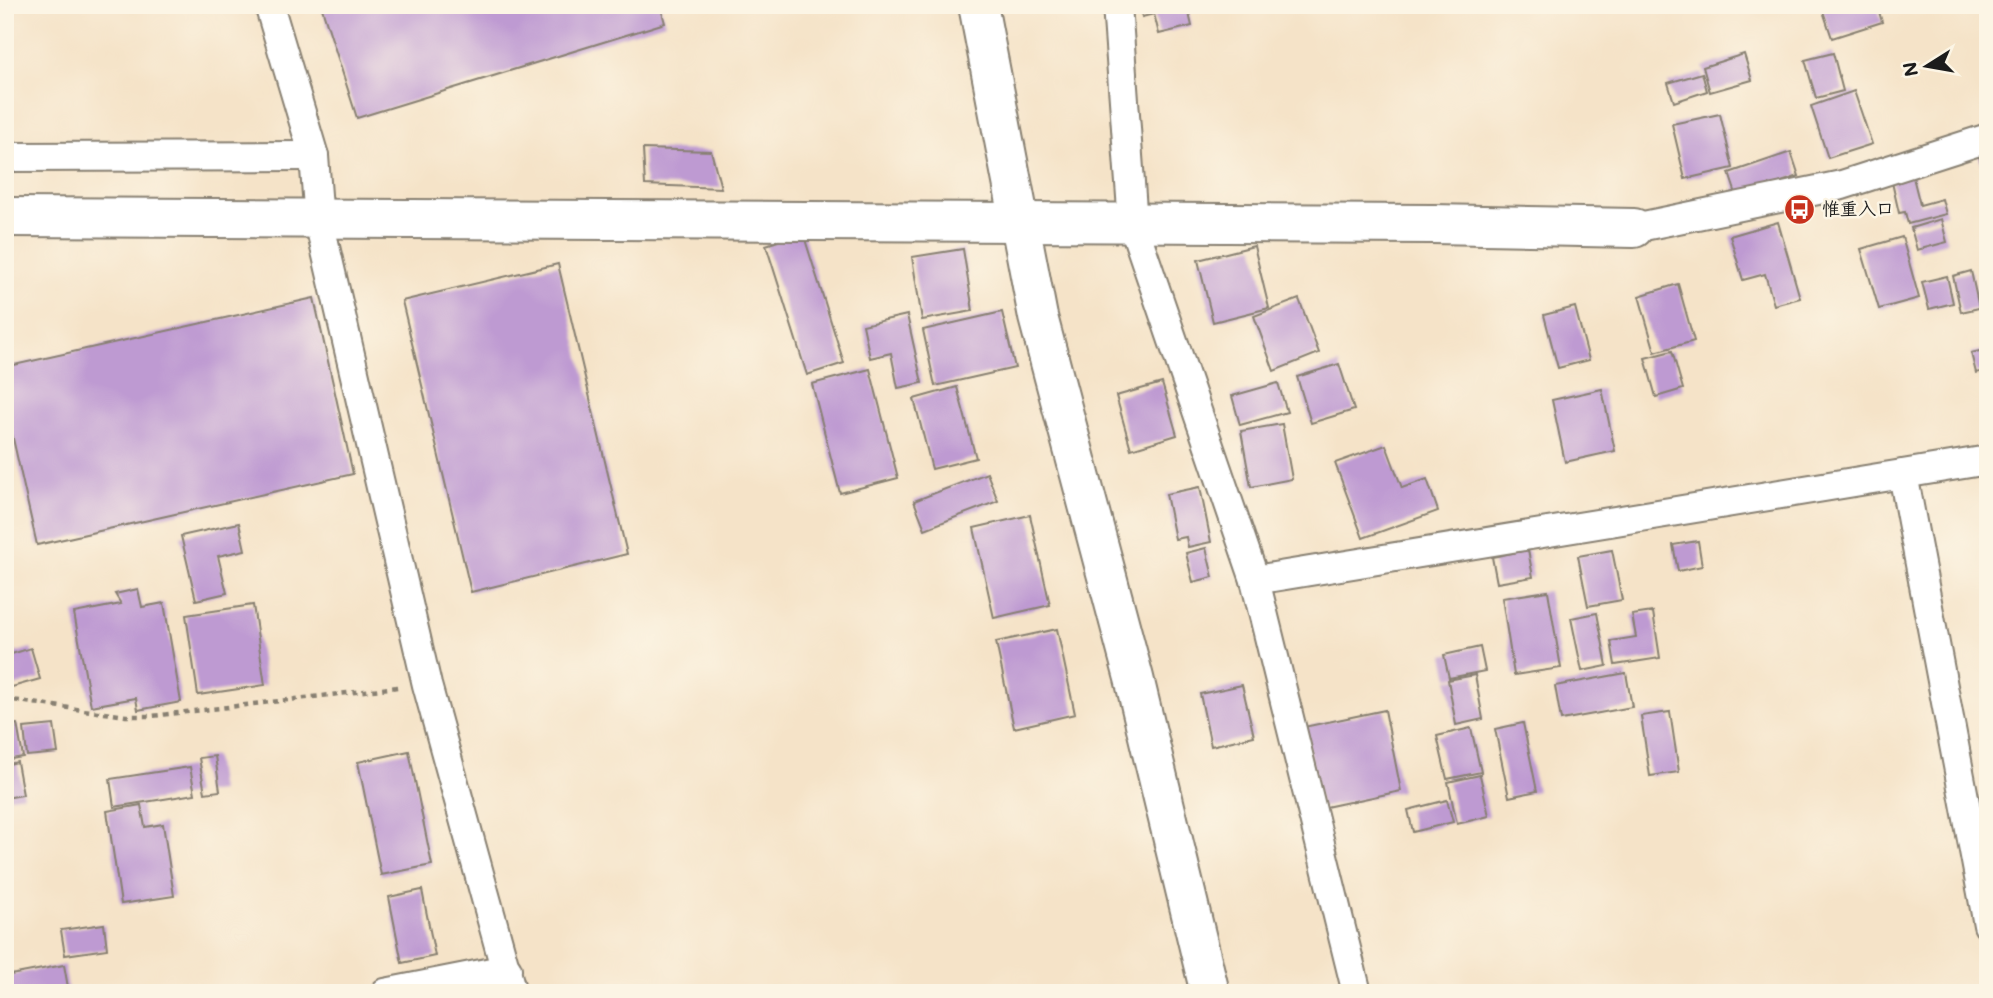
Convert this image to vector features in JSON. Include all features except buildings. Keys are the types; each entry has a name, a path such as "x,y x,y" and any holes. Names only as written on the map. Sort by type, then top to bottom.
{"street":[{"path":"269,5 314,156 319,220 427,685 510,981 385,993"},
{"path":"978,5 1038,317 1130,665 1210,993"},
{"path":"1117,5 1133,224 1255,580 1357,993"},
{"path":"5,217 1634,228 1842,185 1988,138"},
{"path":"5,157 314,156"},
{"path":"1255,580 1988,460"},
{"path":"1903,474 1988,925"}],"path":[{"path":"5,699 126,716 152,716 363,689 427,685"}],"place":[{"name":"惟重入口","path":"1799,209"}]}
